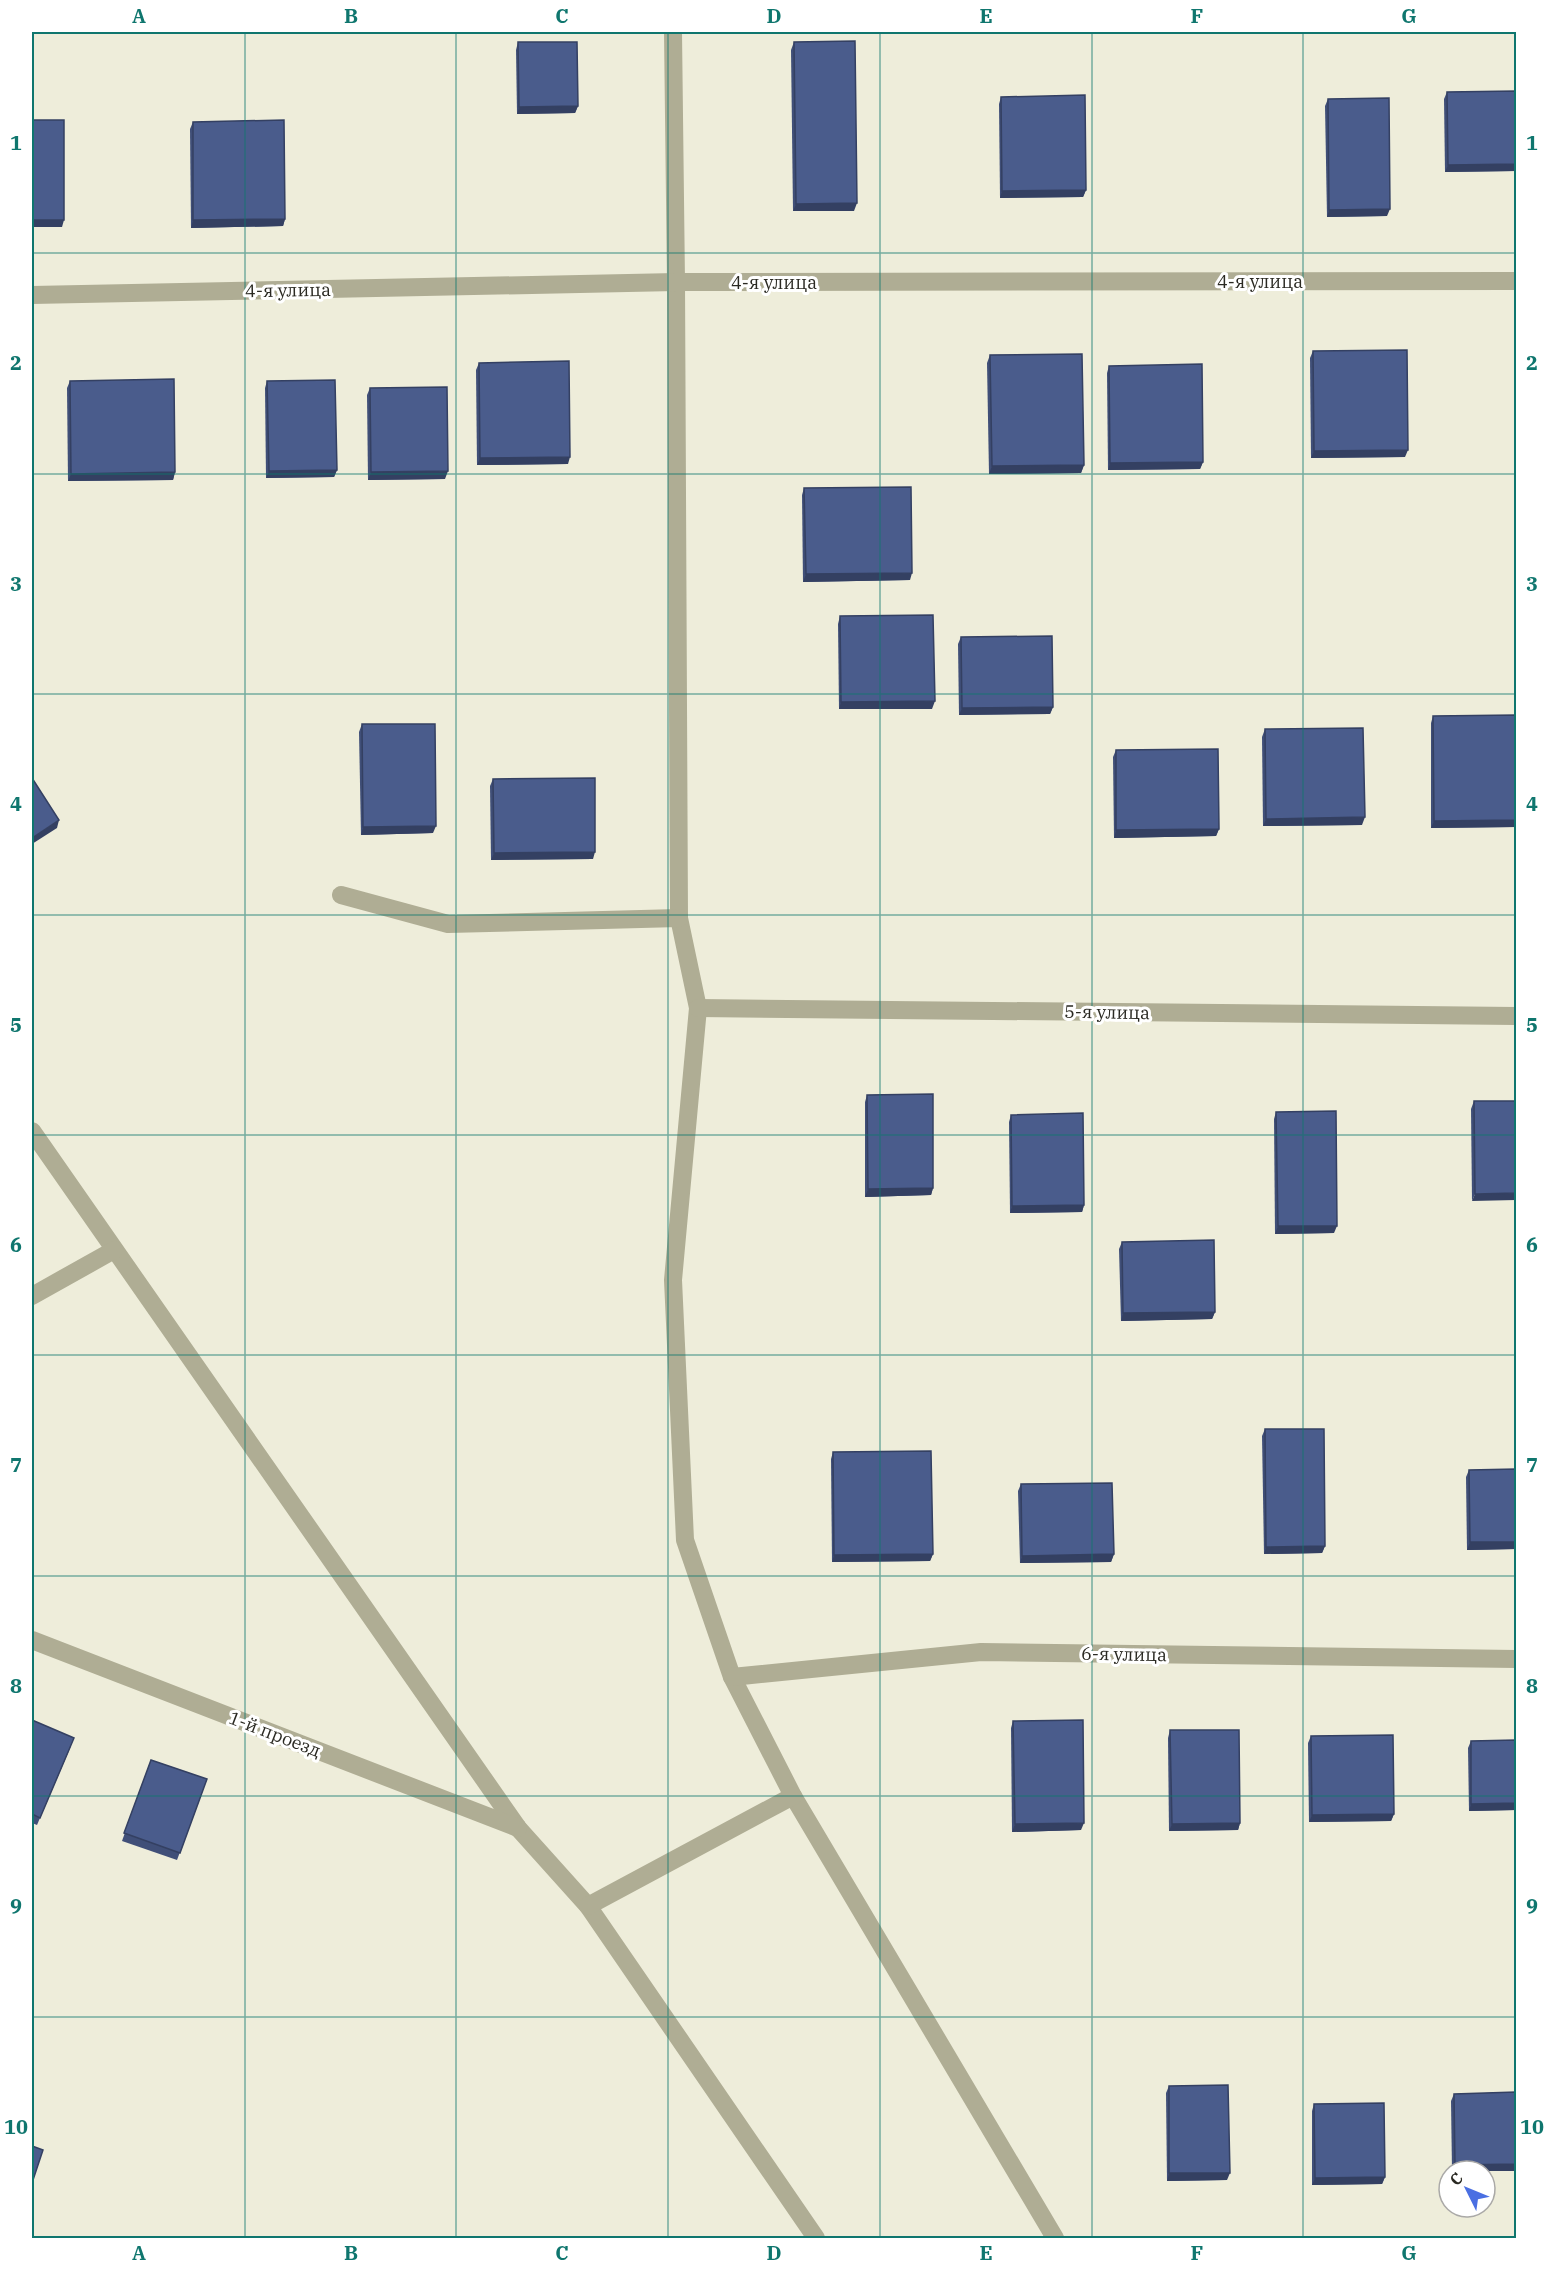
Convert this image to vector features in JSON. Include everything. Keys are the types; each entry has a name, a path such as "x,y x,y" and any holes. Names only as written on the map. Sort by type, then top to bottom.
{"street":[{"path":"673,32 679,918 698,1008 673,1280 685,1540 732,1677 794,1796 1055,2238"},
{"name":"4-я улица","path":"32,295 676,282 1516,281"},
{"path":"340,895 448,924 679,918"},
{"name":"5-я улица","path":"698,1008 1516,1016"},
{"path":"32,1131 518,1828 588,1906 816,2238"},
{"path":"32,1296 114,1250"},
{"name":"1-й проезд","path":"32,1640 518,1828"},
{"name":"6-я улица","path":"732,1677 981,1652 1516,1659"},
{"path":"588,1906 794,1796"}],"building":[{"path":"855,41 857,203 796,204 794,42"},
{"path":"518,42 577,42 578,106 519,107"},
{"path":"1516,91 1516,164 1448,165 1447,92"},
{"path":"1085,95 1086,190 1002,191 1001,97"},
{"path":"1389,98 1390,209 1329,210 1328,99"},
{"path":"32,120 64,120 64,220 32,220"},
{"path":"284,120 285,219 193,220 193,122"},
{"path":"1407,350 1408,450 1314,451 1313,351"},
{"path":"1082,354 1084,465 992,466 990,355"},
{"path":"569,361 570,457 480,458 479,363"},
{"path":"1202,364 1203,462 1110,463 1109,366"},
{"path":"174,379 175,472 71,474 70,381"},
{"path":"335,380 337,470 269,471 267,381"},
{"path":"447,387 448,471 371,472 370,388"},
{"path":"911,487 912,573 806,574 804,488"},
{"path":"933,615 935,701 841,702 840,616"},
{"path":"1052,636 1053,707 962,708 961,637"},
{"path":"1516,715 1516,820 1434,821 1433,716"},
{"path":"362,724 435,724 436,826 363,827"},
{"path":"1363,728 1365,817 1266,819 1265,729"},
{"path":"1218,749 1219,829 1116,830 1116,750"},
{"path":"32,778 59,820 32,838"},
{"path":"595,778 595,852 494,853 493,779"},
{"path":"933,1094 933,1188 868,1189 867,1095"},
{"path":"1474,1101 1516,1101 1516,1193 1475,1194"},
{"path":"1336,1111 1337,1226 1278,1226 1276,1112"},
{"path":"1083,1113 1084,1205 1012,1206 1011,1115"},
{"path":"1214,1240 1215,1312 1123,1313 1122,1242"},
{"path":"1265,1429 1324,1429 1325,1546 1266,1547"},
{"path":"931,1451 933,1554 834,1555 833,1452"},
{"path":"1516,1469 1516,1542 1470,1542 1469,1470"},
{"path":"1112,1483 1114,1554 1022,1556 1021,1484"},
{"path":"32,1720 74,1738 40,1818 32,1814"},
{"path":"1083,1720 1084,1823 1015,1824 1013,1721"},
{"path":"1170,1730 1239,1730 1240,1823 1172,1824"},
{"path":"1393,1735 1394,1814 1312,1815 1311,1736"},
{"path":"1516,1740 1516,1803 1471,1804 1471,1741"},
{"path":"151,1760 207,1779 180,1853 124,1833"},
{"path":"1228,2085 1230,2173 1169,2173 1169,2086"},
{"path":"1516,2092 1516,2164 1497,2164 1497,2159 1455,2159 1454,2094"},
{"path":"1384,2103 1385,2177 1315,2178 1314,2104"},
{"path":"32,2146 43,2150 32,2183"}]}
